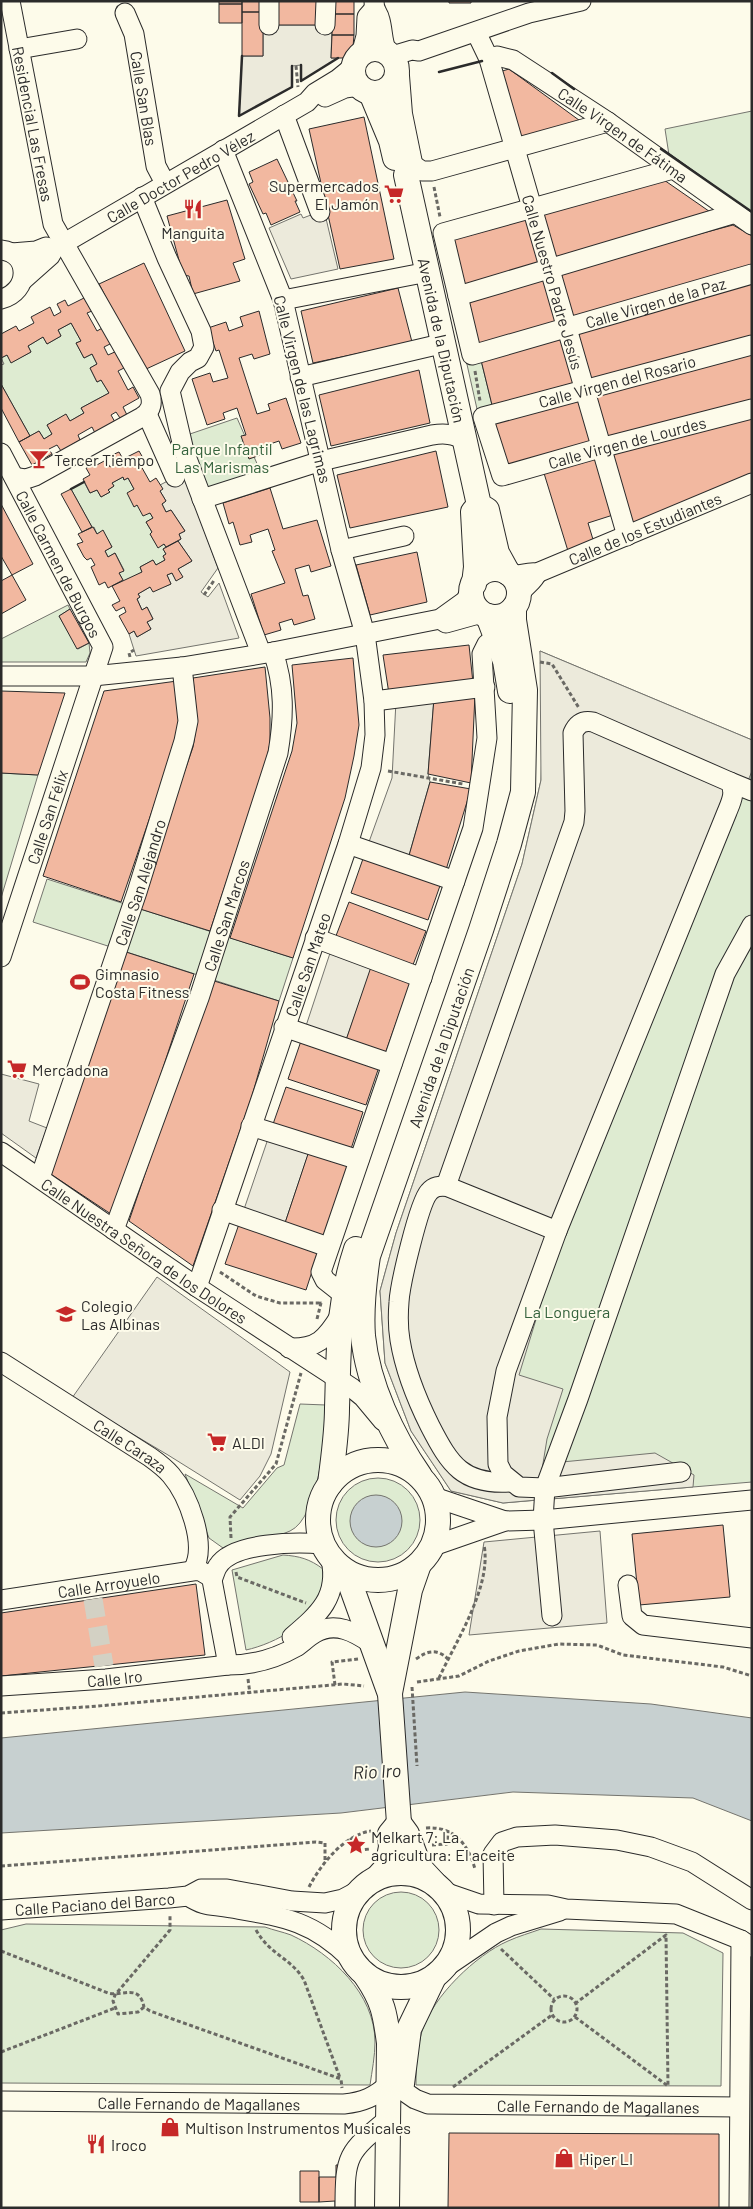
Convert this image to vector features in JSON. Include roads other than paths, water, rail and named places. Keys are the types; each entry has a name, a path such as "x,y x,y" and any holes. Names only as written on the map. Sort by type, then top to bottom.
{"main road":[{"path":"374,49 393,63 395,83 384,92 361,75 374,49"},
{"name":"Avenida de la Diputación","path":"393,63 400,114 416,170 428,272 479,505 487,510 497,553 509,574"},
{"name":"Avenida de la Diputación","path":"361,75 391,141 397,167 416,170"},
{"name":"Avenida de la Diputación","path":"473,587 476,567 473,512 479,505"},
{"path":"495,570 509,574 517,583 517,602 500,617 489,622 474,603 473,587 477,578 488,571 495,570"},
{"name":"Avenida de la Diputación","path":"420,1476 405,1455 379,1396 369,1365 363,1338 364,1280 368,1256 509,844 523,792 525,690 514,620 517,602"},
{"name":"Avenida de la Diputación","path":"330,1484 336,1436 337,1305 440,998 489,861 504,809 512,744 512,703 505,662 489,622"},
{"path":"387,2208 388,2120 409,2029 438,1973 455,1948 458,1925 456,1913 440,1888 420,1868 407,1834 399,1823 390,1694 410,1590 418,1566 433,1546 439,1522 434,1497 420,1476 398,1463 373,1460 349,1467 330,1484 319,1506 318,1532 333,1559 369,1651 390,1694"},
{"path":"333,1559 358,1578 383,1581 401,1576 418,1566"},
{"path":"399,1823 390,1834 391,1847 387,1867 378,1877 358,1891 346,1911 343,1923 345,1947 350,1958 366,1976 380,1997 386,2021 395,2087 401,2208"},
{"path":"378,1877 402,1872 425,1878 440,1888"},
{"path":"366,1976 388,1986 399,1987 423,1983 438,1973"}],"street":[{"name":"Residencial Las Fresas","path":"10,1 53,224 59,246 150,394 152,405 147,414"},
{"path":"269,1 269,25"},
{"path":"325,25 326,1"},
{"path":"393,63 412,50 419,51 529,13 582,1"},
{"name":"Avenida de la Diputación","path":"374,5 380,18 383,43 393,63"},
{"name":"Avenida de la Diputación","path":"361,75 367,17 374,5"},
{"name":"Calle San Blas","path":"125,12 134,34 156,166 165,183"},
{"name":"Calle Nuestro Padre Jesús","path":"476,32 489,59 583,390 627,536"},
{"path":"20,49 76,39"},
{"name":"Calle Virgen de Fátima","path":"489,59 497,56 513,60 608,122 752,225"},
{"name":"Calle Doctor Pedro Vélez","path":"1,299 15,293 23,280 59,246 142,196 307,102 316,101 345,88 361,75"},
{"path":"284,115 320,212"},
{"path":"416,170 515,148 608,122"},
{"name":"Calle Virgen de las Lagrimas","path":"223,150 283,300 300,377 322,461 341,550 365,634"},
{"path":"673,169 443,233 458,296 736,213"},
{"name":"Calle San Marcos","path":"114,1230 198,998 278,753 284,720 280,672 267,652 184,451 170,391 180,372 198,358 204,347 201,331 167,258 142,196"},
{"name":"Calle Doctor Pedro Vélez","path":"7,252 36,251 46,247 59,246"},
{"path":"7,252 22,265 23,280"},
{"path":"283,300 322,293 378,277 428,272"},
{"name":"Calle Virgen de la Paz","path":"458,296 472,355 752,274"},
{"path":"300,377 445,343"},
{"name":"Calle Virgen del Rosario","path":"502,476 483,417 752,345"},
{"name":"Calle Virgen de Lourdes","path":"502,476 600,448 752,409"},
{"path":"14,477 26,479 35,476 147,414 175,477"},
{"path":"202,498 322,461 443,433 455,435 465,440"},
{"name":"Calle Carmen de Burgos","path":"1,453 102,647 110,652 116,664 126,672"},
{"name":"Calle de los Estudiantes","path":"509,574 517,576 531,572 537,573 752,484"},
{"path":"341,550 404,536"},
{"name":"Calle de los Estudiantes","path":"517,602 525,586 535,578 537,573"},
{"path":"1,676 94,676 182,667 365,634 440,619 465,601 473,587"},
{"path":"398,1438 363,1397 337,1379 306,1353 329,1333 337,1305 321,1272 473,828 481,788 487,738 482,654 487,644 489,622 446,623 440,619"},
{"name":"Calle San Mateo","path":"197,1287 284,1027 348,844 370,768 375,735 374,701 365,634"},
{"name":"Calle Carmen de Burgos","path":"94,676 102,647"},
{"name":"Calle San Alejandro","path":"40,1178 136,892 184,741 188,721 182,667"},
{"name":"Calle San Félix","path":"1,957 94,676"},
{"path":"374,701 485,687"},
{"path":"446,1186 574,822 576,811 572,733 575,728 582,722 593,722 752,791"},
{"path":"681,1472 546,1488 520,1487 510,1482 498,1464 497,1417 506,1371 557,1231 727,812 733,795 730,782"},
{"path":"348,844 455,881"},
{"path":"552,1616 542,1520 546,1488 725,974 752,925"},
{"path":"315,938 422,978"},
{"path":"284,1027 392,1064"},
{"path":"251,1126 359,1160"},
{"name":"Calle Nuestra Señora de los Dolores","path":"1,1152 289,1348 306,1353"},
{"path":"510,1482 498,1483 475,1480 462,1472 451,1462 420,1406 405,1370 400,1338 398,1311 408,1255 427,1195 435,1187 446,1186 557,1231"},
{"path":"222,1210 328,1247"},
{"name":"Calle Caraza","path":"1,1362 150,1456 164,1468 186,1496 197,1534 198,1560 194,1570"},
{"path":"434,1497 505,1521"},
{"path":"433,1546 505,1521 542,1520 752,1500"},
{"path":"197,1534 211,1551 232,1555"},
{"path":"212,1580 218,1565 232,1555 261,1545 294,1542 333,1559"},
{"name":"Calle Iro","path":"228,1666 291,1638 320,1612 331,1594 334,1578 333,1559"},
{"path":"194,1570 205,1572 212,1580 228,1666"},
{"name":"Calle Arroyuelo","path":"1,1600 92,1593 194,1570"},
{"path":"628,1585 632,1616 643,1625 752,1638"},
{"name":"Calle Iro","path":"1,1686 105,1672 245,1666 265,1661 295,1648 316,1632 332,1628 352,1631 369,1651"},
{"path":"494,1905 493,1854 502,1842 517,1837 555,1835 617,1840 650,1847 692,1862 752,1900"},
{"path":"440,1888 466,1901 494,1905 548,1905 566,1909 676,1914 746,1943 740,2106 739,2208"},
{"name":"Calle Paciano del Barco","path":"1,1910 169,1898 188,1896 201,1890 227,1889 292,1902 326,1903 343,1899 358,1891"},
{"name":"Calle Paciano del Barco","path":"188,1896 201,1905 227,1907 285,1917 304,1924 329,1940 350,1958"},
{"path":"1,1920 41,1908"},
{"path":"438,1973 496,1934 526,1920 550,1915 566,1909"},
{"name":"Calle Fernando de Magallanes","path":"1,2100 344,2104 364,2102 377,2094 395,2087 415,2099 428,2104 740,2106"},
{"path":"345,2208 345,2172 349,2160 355,2148 388,2120"}],"water":[{"path":"376,1495 386,1497 394,1503 400,1511 402,1521 400,1531 394,1539 386,1545 376,1547 366,1545 358,1539 352,1531 350,1521 352,1511 358,1503 366,1497"},
{"name":"Rio Iro","path":"465,1692 651,1704 752,1718 752,1821 693,1798 513,1792 341,1813 1,1833 1,1738"}],"tunnel":[{"path":"93,1599 104,1666"}],"place":[{"name":"Supermercados El Jamón","path":"394,194"},
{"name":"Manguita","path":"193,209"},
{"name":"Tercer Tiempo","path":"39,459"},
{"name":"Gimnasio Costa Fitness","path":"80,982"},
{"name":"Mercadona","path":"17,1069"},
{"name":"Colegio Las Albinas","path":"66,1314"},
{"name":"ALDI","path":"217,1442"},
{"name":"Melkart 7: La agricultura: El aceite","path":"356,1845"},
{"name":"Multison Instrumentos Musicales","path":"170,2127"},
{"name":"Iroco","path":"96,2144"},
{"name":"Hiper LI","path":"564,2158"}],"park label":[{"name":"Parque Infantil Las Marismas","path":"222,457"},
{"name":"La Longuera","path":"567,1311"}]}
